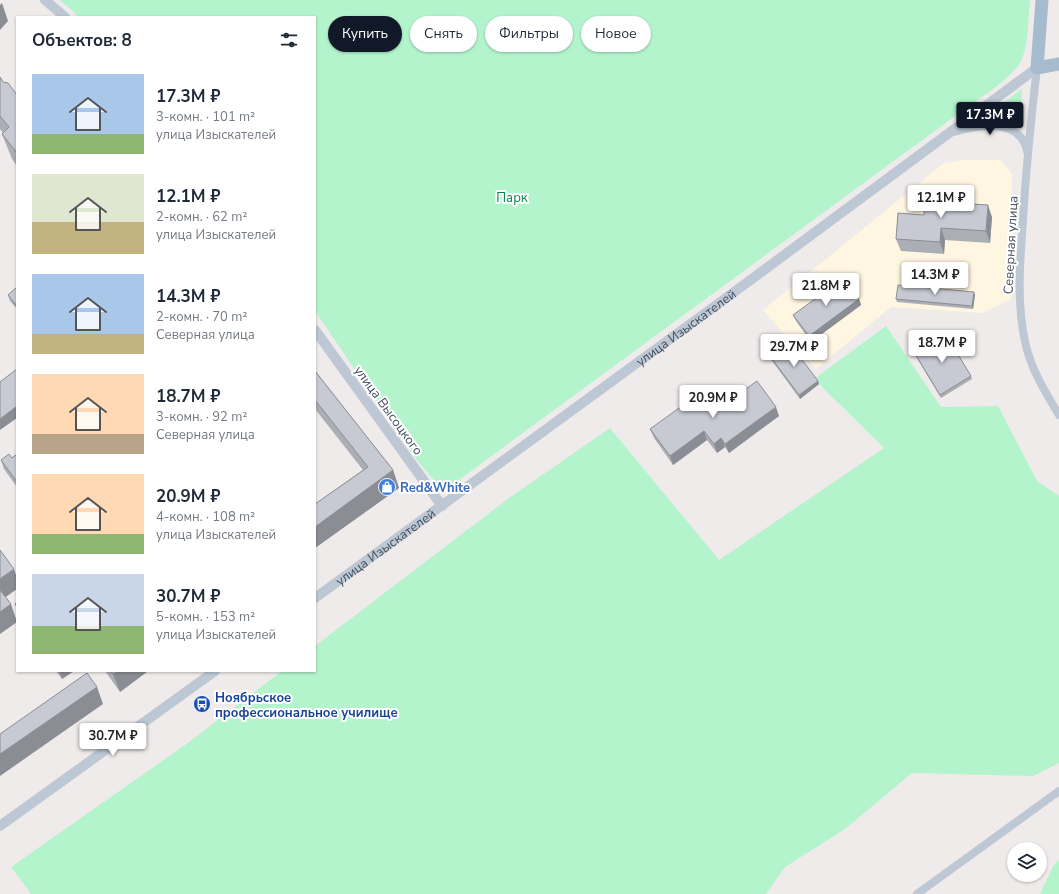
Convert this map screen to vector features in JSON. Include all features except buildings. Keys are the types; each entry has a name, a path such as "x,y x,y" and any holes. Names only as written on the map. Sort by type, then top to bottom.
{"main road":[{"path":"1037,68 1042,0"},
{"name":"улица Изыскателей","path":"1037,68 1059,64"}],"street":[{"path":"45,0 64,16"},
{"name":"улица Изыскателей","path":"316,597 750,281 1037,68"},
{"name":"Северная улица","path":"1037,68 1028,155 1019,271 1020,305 1026,347 1044,390 1059,415"},
{"path":"949,133 974,126 1001,127 1012,130 1020,136 1025,143 1028,155"},
{"name":"улица Высоцкого","path":"316,331 442,506"},
{"path":"0,826 213,672"},
{"path":"917,894 1059,791"}],"shaded area":[{"path":"962,160 1001,160 1012,174 1011,299 982,313 891,307 816,369 763,310 944,163"}],"green space":[{"name":"Парк","path":"60,0 1030,0 1027,37 1022,59 1013,72 1005,79 449,486 439,484 432,478 413,455 316,312 316,16 78,16"},
{"path":"1022,89 1021,130 1003,120 982,119"},
{"path":"886,326 941,407 998,406 1037,481 1059,496 1059,763 1033,776 912,773 845,829 785,867 766,894 31,894 11,867 185,745 281,672 316,672 316,645 509,498 610,428 719,560 884,448 814,379"},
{"path":"1059,860 1059,894 1040,894 1046,882 1047,882 1053,866"}],"place":[{"name":"Red&White","path":"387,487"},
{"name":"Ноябрьское профессиональное училище","path":"202,704"}]}
